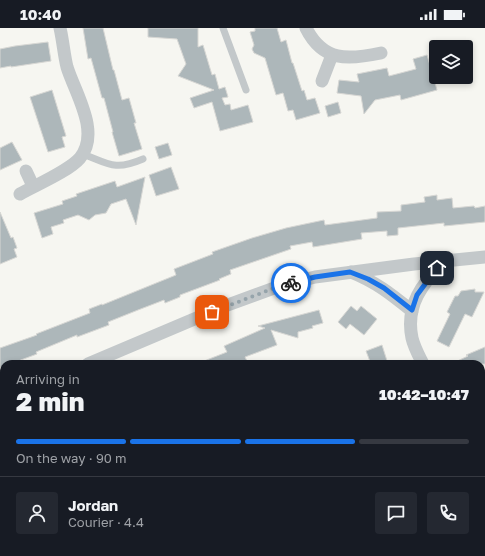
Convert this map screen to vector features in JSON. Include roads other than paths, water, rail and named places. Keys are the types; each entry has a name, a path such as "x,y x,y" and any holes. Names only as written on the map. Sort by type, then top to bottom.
{"street":[{"path":"20,194 53,177 78,161 83,154 89,136 85,115 67,67 60,28"},
{"path":"306,28 311,38 332,56 356,57 381,53"},
{"path":"322,81 332,56"},
{"path":"26,171 34,186"},
{"path":"97,360 225,306 277,287 315,277 485,257"},
{"path":"421,360 412,339 412,310 417,295 430,275 444,261"},
{"path":"350,272 368,279 384,288 412,310"}],"lane":[{"path":"223,28 246,90"},
{"path":"83,154 107,164 119,166 127,165 143,159"}]}
